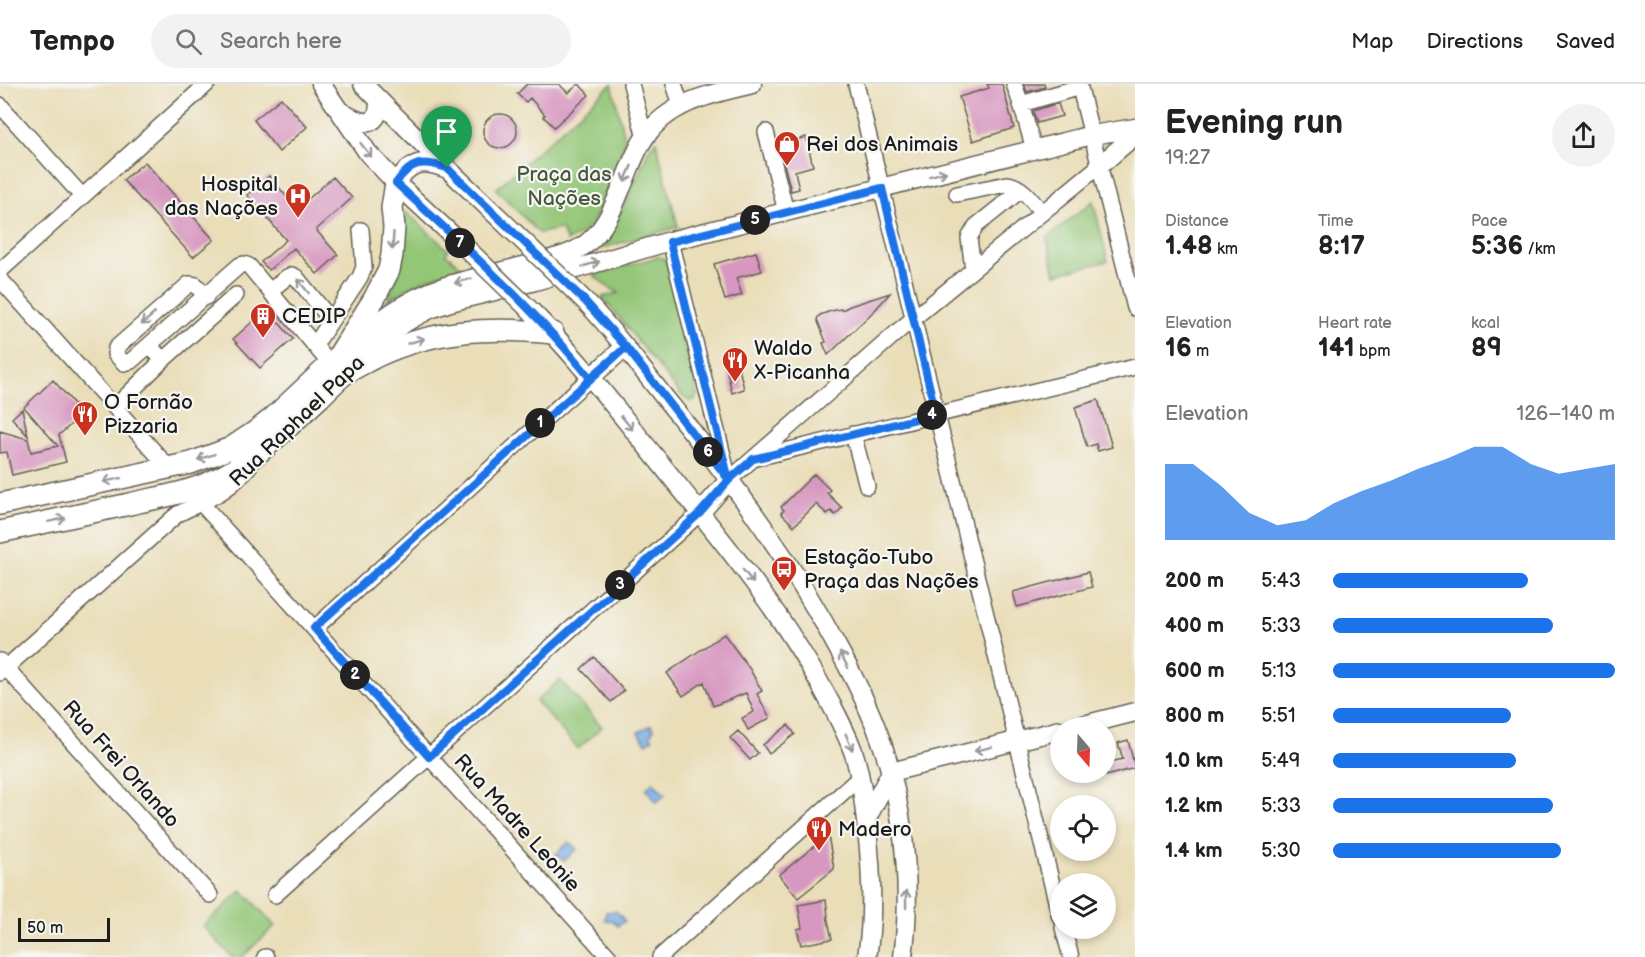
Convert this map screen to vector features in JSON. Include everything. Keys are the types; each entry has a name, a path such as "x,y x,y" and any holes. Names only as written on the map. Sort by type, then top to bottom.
{"highway":[{"path":"337,366 389,270 393,248 392,208 396,183"},
{"path":"337,366 412,342 465,331 494,329 553,333"},
{"name":"Rua Raphael Papa","path":"0,504 207,458 242,442 337,366"},
{"name":"Rua Raphael Papa","path":"263,449 337,366"},
{"path":"0,532 193,489 230,472 263,449"}],"main road":[{"path":"321,84 368,153 396,183 553,333 700,513 765,598 805,656 846,734 860,777 871,860 872,906 867,957"},
{"path":"363,84 585,301 626,347 729,480 796,575 863,698 891,772 901,824 906,881 907,910 903,957"},
{"path":"681,105 752,84"},
{"path":"338,110 362,123 377,117 380,101"},
{"name":"Rua Raphael Papa","path":"337,366 378,322 409,302 440,288 561,256 575,250 597,235 611,214 645,138 665,116 681,105"},
{"name":"Rua Raphael Papa","path":"337,366 411,319 450,302 670,242 1034,149 1092,135 1135,128"},
{"path":"1100,166 1135,135"},
{"path":"396,183 404,172 413,165 423,162 447,168"},
{"path":"590,378 626,347"},
{"path":"700,513 729,480"},
{"path":"1115,717 1135,712"},
{"path":"866,820 891,772 1050,732"}],"street":[{"path":"0,270 207,84"},
{"path":"631,84 645,138"},
{"path":"674,84 681,105"},
{"path":"856,84 1050,877"},
{"path":"1014,84 1034,149"},
{"path":"1021,104 1079,85 1135,308"},
{"path":"0,105 82,196"},
{"path":"766,132 786,213"},
{"path":"670,242 729,480 913,319 1100,166"},
{"path":"957,194 1007,184 1014,185 1022,190 1042,213"},
{"path":"973,269 969,238 976,226 1022,190"},
{"path":"315,345 360,277 364,267 361,230"},
{"path":"206,297 196,285 189,284 116,348 115,354 124,363 128,363 206,297 240,265 244,264 249,266 315,345 337,366"},
{"path":"270,291 292,274 331,320"},
{"path":"0,279 169,468"},
{"path":"115,407 163,360 236,295"},
{"path":"149,345 163,360"},
{"path":"753,459 1135,367"},
{"path":"314,628 590,378"},
{"path":"853,434 867,486"},
{"name":"Rua Raphael Papa","path":"2,667 178,514 215,497 235,482 263,449"},
{"path":"155,498 162,498 168,503 172,519"},
{"name":"Rua Madre Leonie","path":"201,503 609,957"},
{"path":"274,895 700,513"},
{"name":"Rua Frei Orlando","path":"2,667 210,895"},
{"path":"660,957 860,777"},
{"path":"1066,939 1071,957"}],"green space":[{"name":"Praça das Nações","path":"612,84 625,140 605,199 592,224 581,234 567,241 561,229 539,233 496,189"},
{"name":"Praça das Nações","path":"656,141 678,227 591,251 618,216 649,149"},
{"path":"1093,201 1108,261 1055,274 1047,238"},
{"path":"406,212 448,250 446,254 462,267 423,281 387,301 402,261 405,237 403,213"},
{"name":"Praça das Nações","path":"657,257 667,262 696,386 697,396 694,400 689,401 682,396 602,297 619,293 593,275"},
{"path":"560,680 602,727 578,749 536,701"},
{"path":"242,890 275,926 242,957 232,957 203,926"}],"water":[{"path":"651,725 654,729 650,735 653,739 646,743 638,732"},
{"path":"653,782 665,795 657,802 646,789"},
{"path":"569,842 577,849 564,861 556,854"},
{"path":"616,911 625,921 618,926 613,921 605,920 606,912"}],"building":[{"path":"527,84 559,84 568,93 579,84 589,95 554,127 530,98 526,102 517,94"},
{"path":"987,84 1002,84 1014,128 973,141 959,97 989,88"},
{"path":"1024,84 1044,84 1045,87 1027,92"},
{"path":"281,98 307,127 279,152 254,120"},
{"path":"1058,103 1062,116 1037,123 1033,111"},
{"path":"500,114 512,119 517,131 512,143 500,148 488,143 483,131 488,119"},
{"path":"806,137 813,166 795,171 799,189 791,191 779,145"},
{"path":"145,162 214,240 193,257 123,180"},
{"name":"Hospital das Nações","path":"269,176 297,209 333,177 352,198 316,230 338,255 317,274 294,248 269,270 261,262 286,240 247,195"},
{"path":"756,252 762,271 736,278 742,295 725,300 714,264"},
{"path":"890,293 828,355 823,343 826,342 817,319 820,315 842,310"},
{"name":"CEDIP","path":"267,309 293,339 260,368 233,339"},
{"path":"739,368 744,389 732,393 727,371"},
{"path":"53,380 83,414 59,435 66,462 12,475 7,452 0,453 0,431 28,439 31,452 58,446 24,407"},
{"path":"1098,400 1112,447 1098,451 1096,444 1087,447 1075,407"},
{"path":"22,409 28,436 12,418"},
{"path":"814,474 830,490 827,493 842,508 835,515 831,511 827,514 816,504 794,526 781,513 784,510 781,507"},
{"path":"1088,572 1092,587 1017,607 1013,592"},
{"path":"724,634 749,668 762,691 757,694 770,718 748,730 742,718 754,712 746,693 713,706 704,682 683,696 667,673"},
{"path":"594,657 624,691 611,702 581,669"},
{"path":"788,725 795,734 769,754 763,745"},
{"path":"738,731 758,753 750,760 730,738"},
{"path":"1128,740 1135,768 1116,773 1116,761 1123,759 1118,743"},
{"name":"Madero","path":"828,835 834,869 798,898 779,875"},
{"path":"826,900 832,939 801,945 797,929 802,928 798,905"}],"place":[{"name":"Rei dos Animais","path":"787,167"},
{"name":"Hospital das Nações","path":"298,219"},
{"name":"CEDIP","path":"263,339"},
{"name":"Waldo X-Picanha","path":"735,383"},
{"name":"O Fornão Pizzaria","path":"85,437"},
{"name":"Estação-Tubo Praça das Nações","path":"784,592"},
{"name":"Madero","path":"819,852"}],"route":[{"path":"447,168 423,162 413,165 404,172 396,183 532,312 562,343 590,378 626,347 729,480 670,242 882,188 936,414 753,459 729,480 700,513 429,757 314,628 626,347 585,301 447,168"}]}
